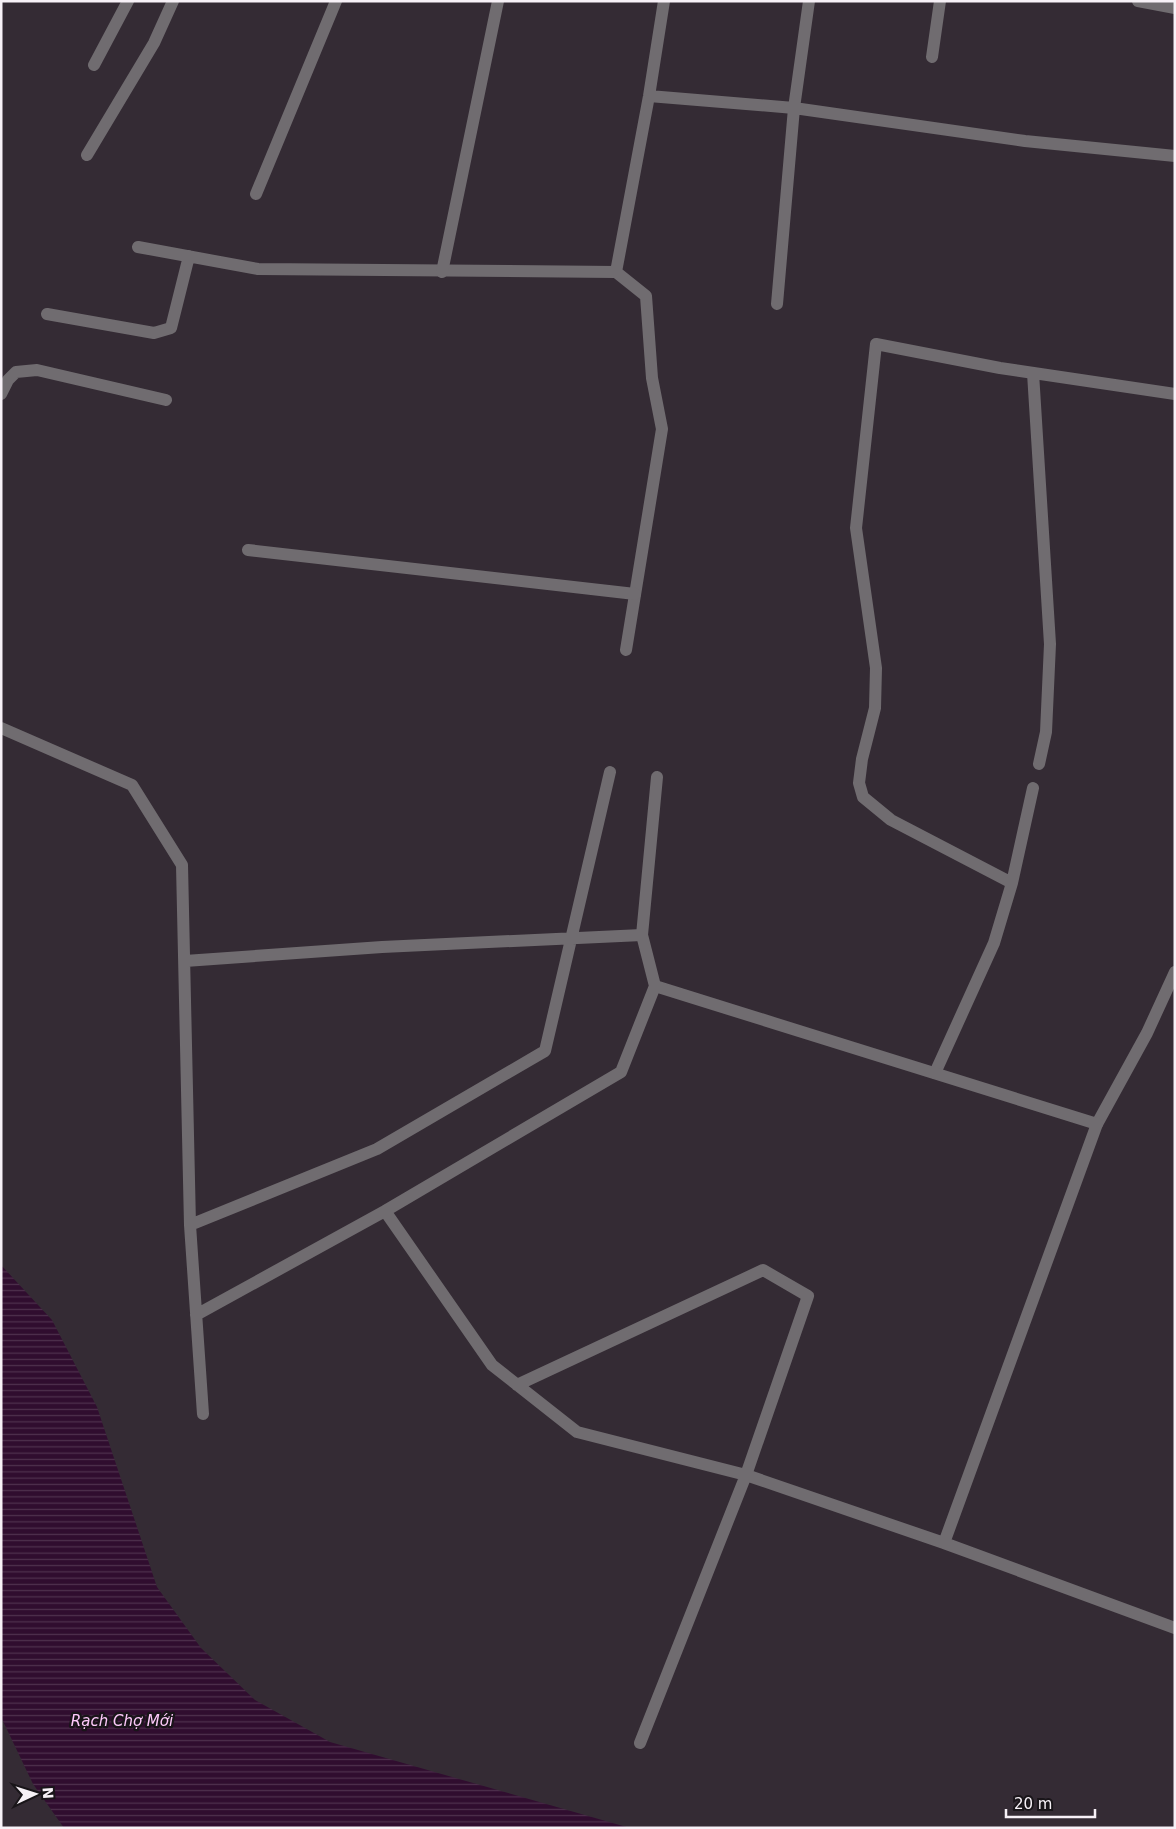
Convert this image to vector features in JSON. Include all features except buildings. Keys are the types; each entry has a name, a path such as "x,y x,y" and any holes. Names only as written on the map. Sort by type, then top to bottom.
{"street":[{"path":"94,65 128,1"},
{"path":"87,155 154,43 173,1"},
{"path":"256,194 336,1"},
{"path":"442,272 498,1"},
{"path":"616,272 650,96 664,1"},
{"path":"777,304 794,108 809,1"},
{"path":"932,57 940,1"},
{"path":"1138,1 1175,8"},
{"path":"650,96 794,108 1025,141 1175,156"},
{"path":"138,247 258,269 616,272 646,296 652,378 662,429 626,650"},
{"path":"47,314 154,333 171,328 189,256"},
{"path":"1012,883 890,820 863,797 859,783 862,759 875,708 876,668 856,528 876,344 1033,373 1175,394"},
{"path":"1,394 16,372 37,370 166,400"},
{"path":"1033,373 1050,644 1046,732 1039,764"},
{"path":"248,550 635,594"},
{"path":"1,728 132,785 182,865 190,1225 203,1414"},
{"path":"190,1225 377,1148 545,1051 610,772"},
{"path":"196,1315 385,1211 621,1072 655,986 642,936 657,777"},
{"path":"935,1073 994,943 1012,883 1034,788"},
{"path":"185,961 382,947 642,936"},
{"path":"944,1543 1097,1124 1146,1033 1175,972"},
{"path":"655,986 1097,1124"},
{"path":"385,1211 492,1365 577,1432 746,1475 944,1543 1175,1628"},
{"path":"517,1385 763,1270 808,1296 746,1475 640,1742"}],"water":[{"name":"Rạch Chợ Mới","path":"1,1265 52,1320 97,1407 157,1587 201,1648 255,1700 330,1742 630,1828 64,1828 33,1784 1,1717"}]}
